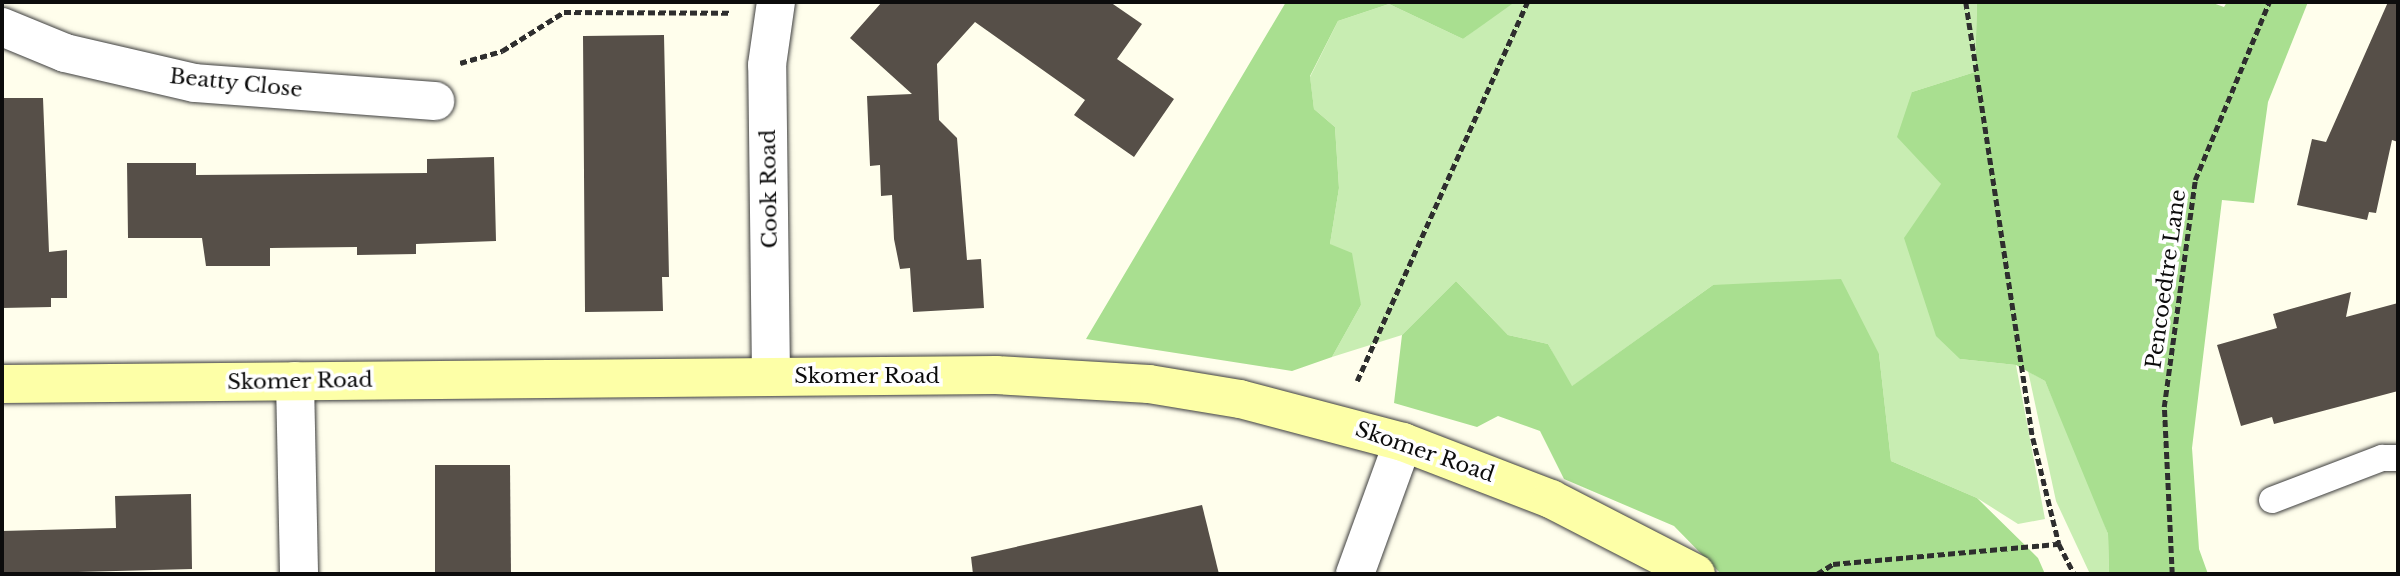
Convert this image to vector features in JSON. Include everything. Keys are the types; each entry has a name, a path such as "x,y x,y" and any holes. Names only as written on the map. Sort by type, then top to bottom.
{"street":[{"name":"Cook Road","path":"771,376 774,8"},
{"name":"Beatty Close","path":"2,27 65,53 195,83 435,101"},
{"name":"Skomer Road","path":"2,384 996,375 1149,384 1340,423 1403,442 1551,499 1696,574"},
{"path":"295,381 299,574"},
{"path":"1355,574 1403,442"}],"lane":[{"path":"2272,500 2382,457 2398,458"}],"path":[{"path":"1340,423 1527,2"},
{"path":"1966,2 2033,438 2059,544 2074,574"},
{"name":"Pencoedtre Lane","path":"2172,574 2164,407 2193,193 2217,116 2269,2"},
{"path":"435,101 443,68 502,51 564,12 774,8"},
{"path":"1816,574 1833,564 2059,544"}],"green space":[{"path":"1286,2 1512,4 1463,39 1389,4 1338,21 1310,76 1314,109 1335,127 1339,188 1330,244 1352,253 1361,305 1332,357 1292,371 1086,339"},
{"path":"1512,2 1977,2 1975,72 1912,92 1941,184 1960,359 2016,365 2045,519 2018,524 1977,498 1891,461 1879,354 1713,285 1571,387 1548,344 1508,335 1456,281 1402,335 1332,357 1361,305 1330,244 1339,188 1335,127 1314,109 1310,77 1338,21 1389,4 1463,39"},
{"path":"1977,2 2210,2 2224,7 2227,2 2308,2 2268,102 2254,203 2222,200 2192,448 2199,549 2208,574 2109,574 2108,534 2045,381 2016,365 1960,359 1936,336 1904,238 1941,184 1897,137 1912,92 1975,72"},
{"path":"1841,279 1879,354 1891,461 1977,498 2038,558 2045,574 1721,574 1674,526 1564,479 1540,431 1498,416 1477,427 1394,403 1402,335 1456,281 1508,335 1548,344 1572,386 1713,285"},
{"path":"2028,371 2045,381 2091,486 2108,534 2109,574 2090,574 2056,501"}],"building":[{"path":"882,2 1110,2 1142,24 1117,59 1174,99 1134,157 1074,115 1085,100 975,22 937,64 939,120 957,138 967,260 981,259 984,308 913,312 910,268 900,269 894,239 892,195 881,196 880,165 870,166 867,96 912,94 850,38"},
{"path":"2388,2 2398,2 2398,142 2392,140 2376,213 2369,212 2367,220 2297,205 2312,139 2326,142"},
{"path":"664,35 669,277 662,277 663,311 585,312 583,36"},
{"path":"2,98 43,98 49,252 67,250 67,298 51,298 51,307 2,308"},
{"path":"494,157 496,241 416,244 416,254 357,255 357,247 270,248 270,266 206,266 202,238 128,238 127,163 196,163 196,175 427,173 427,159"},
{"path":"2351,292 2346,317 2398,303 2398,391 2274,424 2272,417 2241,426 2217,345 2277,328 2273,314"},
{"path":"435,465 510,465 511,574 435,574"},
{"path":"191,494 192,569 2,574 2,531 116,528 115,496"},
{"path":"1202,505 1219,574 973,574 971,557"}]}
